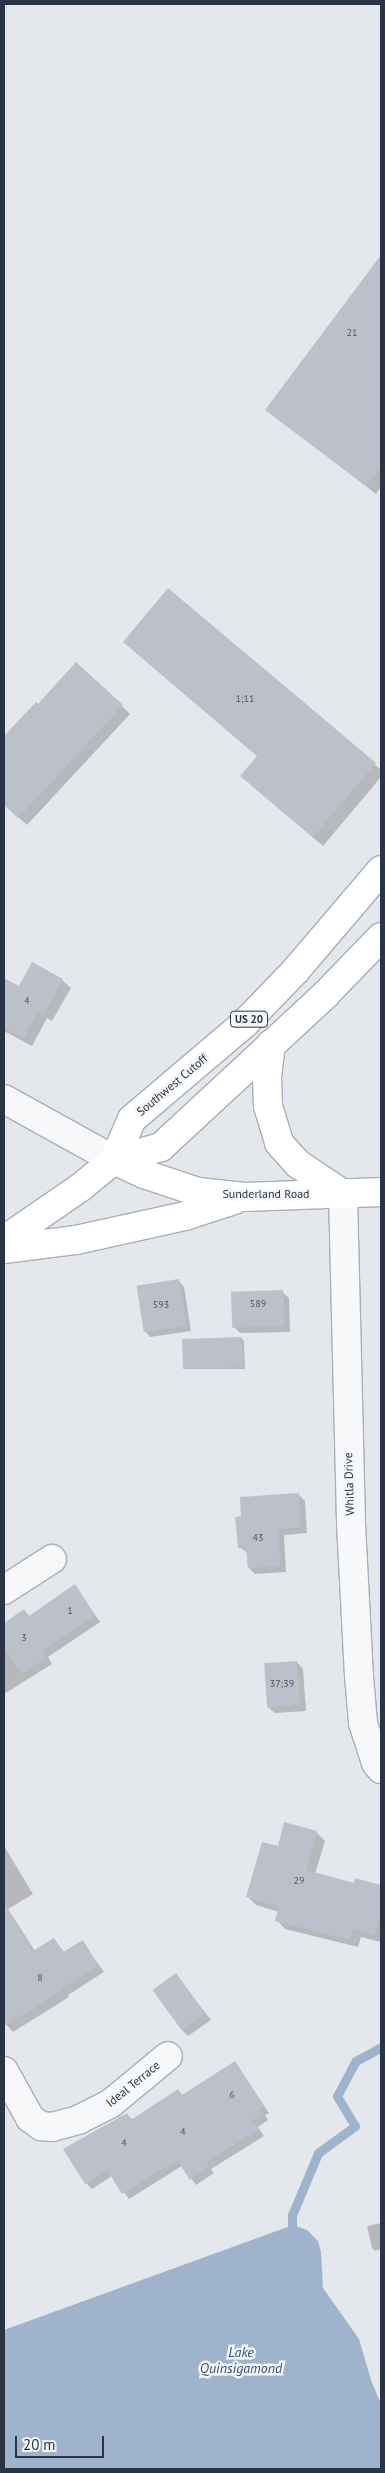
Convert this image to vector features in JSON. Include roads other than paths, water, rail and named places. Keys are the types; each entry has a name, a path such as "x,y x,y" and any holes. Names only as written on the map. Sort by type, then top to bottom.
{"main road":[{"name":"Southwest Cutoff","path":"114,1160 132,1119 245,1024 296,970 381,870"},
{"name":"US 20","path":"4,1240 80,1187 114,1160 161,1147 326,994 381,937"},
{"path":"271,1044 267,1078 268,1106 279,1144 298,1164 343,1194"},
{"name":"Sunderland Road","path":"114,1160 180,1187 198,1192 245,1197 381,1192"},
{"path":"4,1249 76,1240 185,1216 245,1197"}],"street":[{"path":"4,1099 114,1160"},
{"name":"Whitla Drive","path":"343,1194 350,1524 359,1676 364,1723 376,1763 381,1769"},
{"path":"4,1590 52,1559"},
{"name":"Ideal Terrace","path":"4,2071 30,2118 41,2126 52,2127 78,2120 110,2104 168,2056"}],"water":[{"name":"Lake Quinsigamond","path":"293,2225 307,2230 318,2241 321,2252 323,2288 359,2339 371,2380 381,2404 381,2469 4,2469 4,2330"}],"waterway":[{"path":"292,2236 292,2215 318,2153 355,2126 337,2096 356,2061 381,2047"}]}
